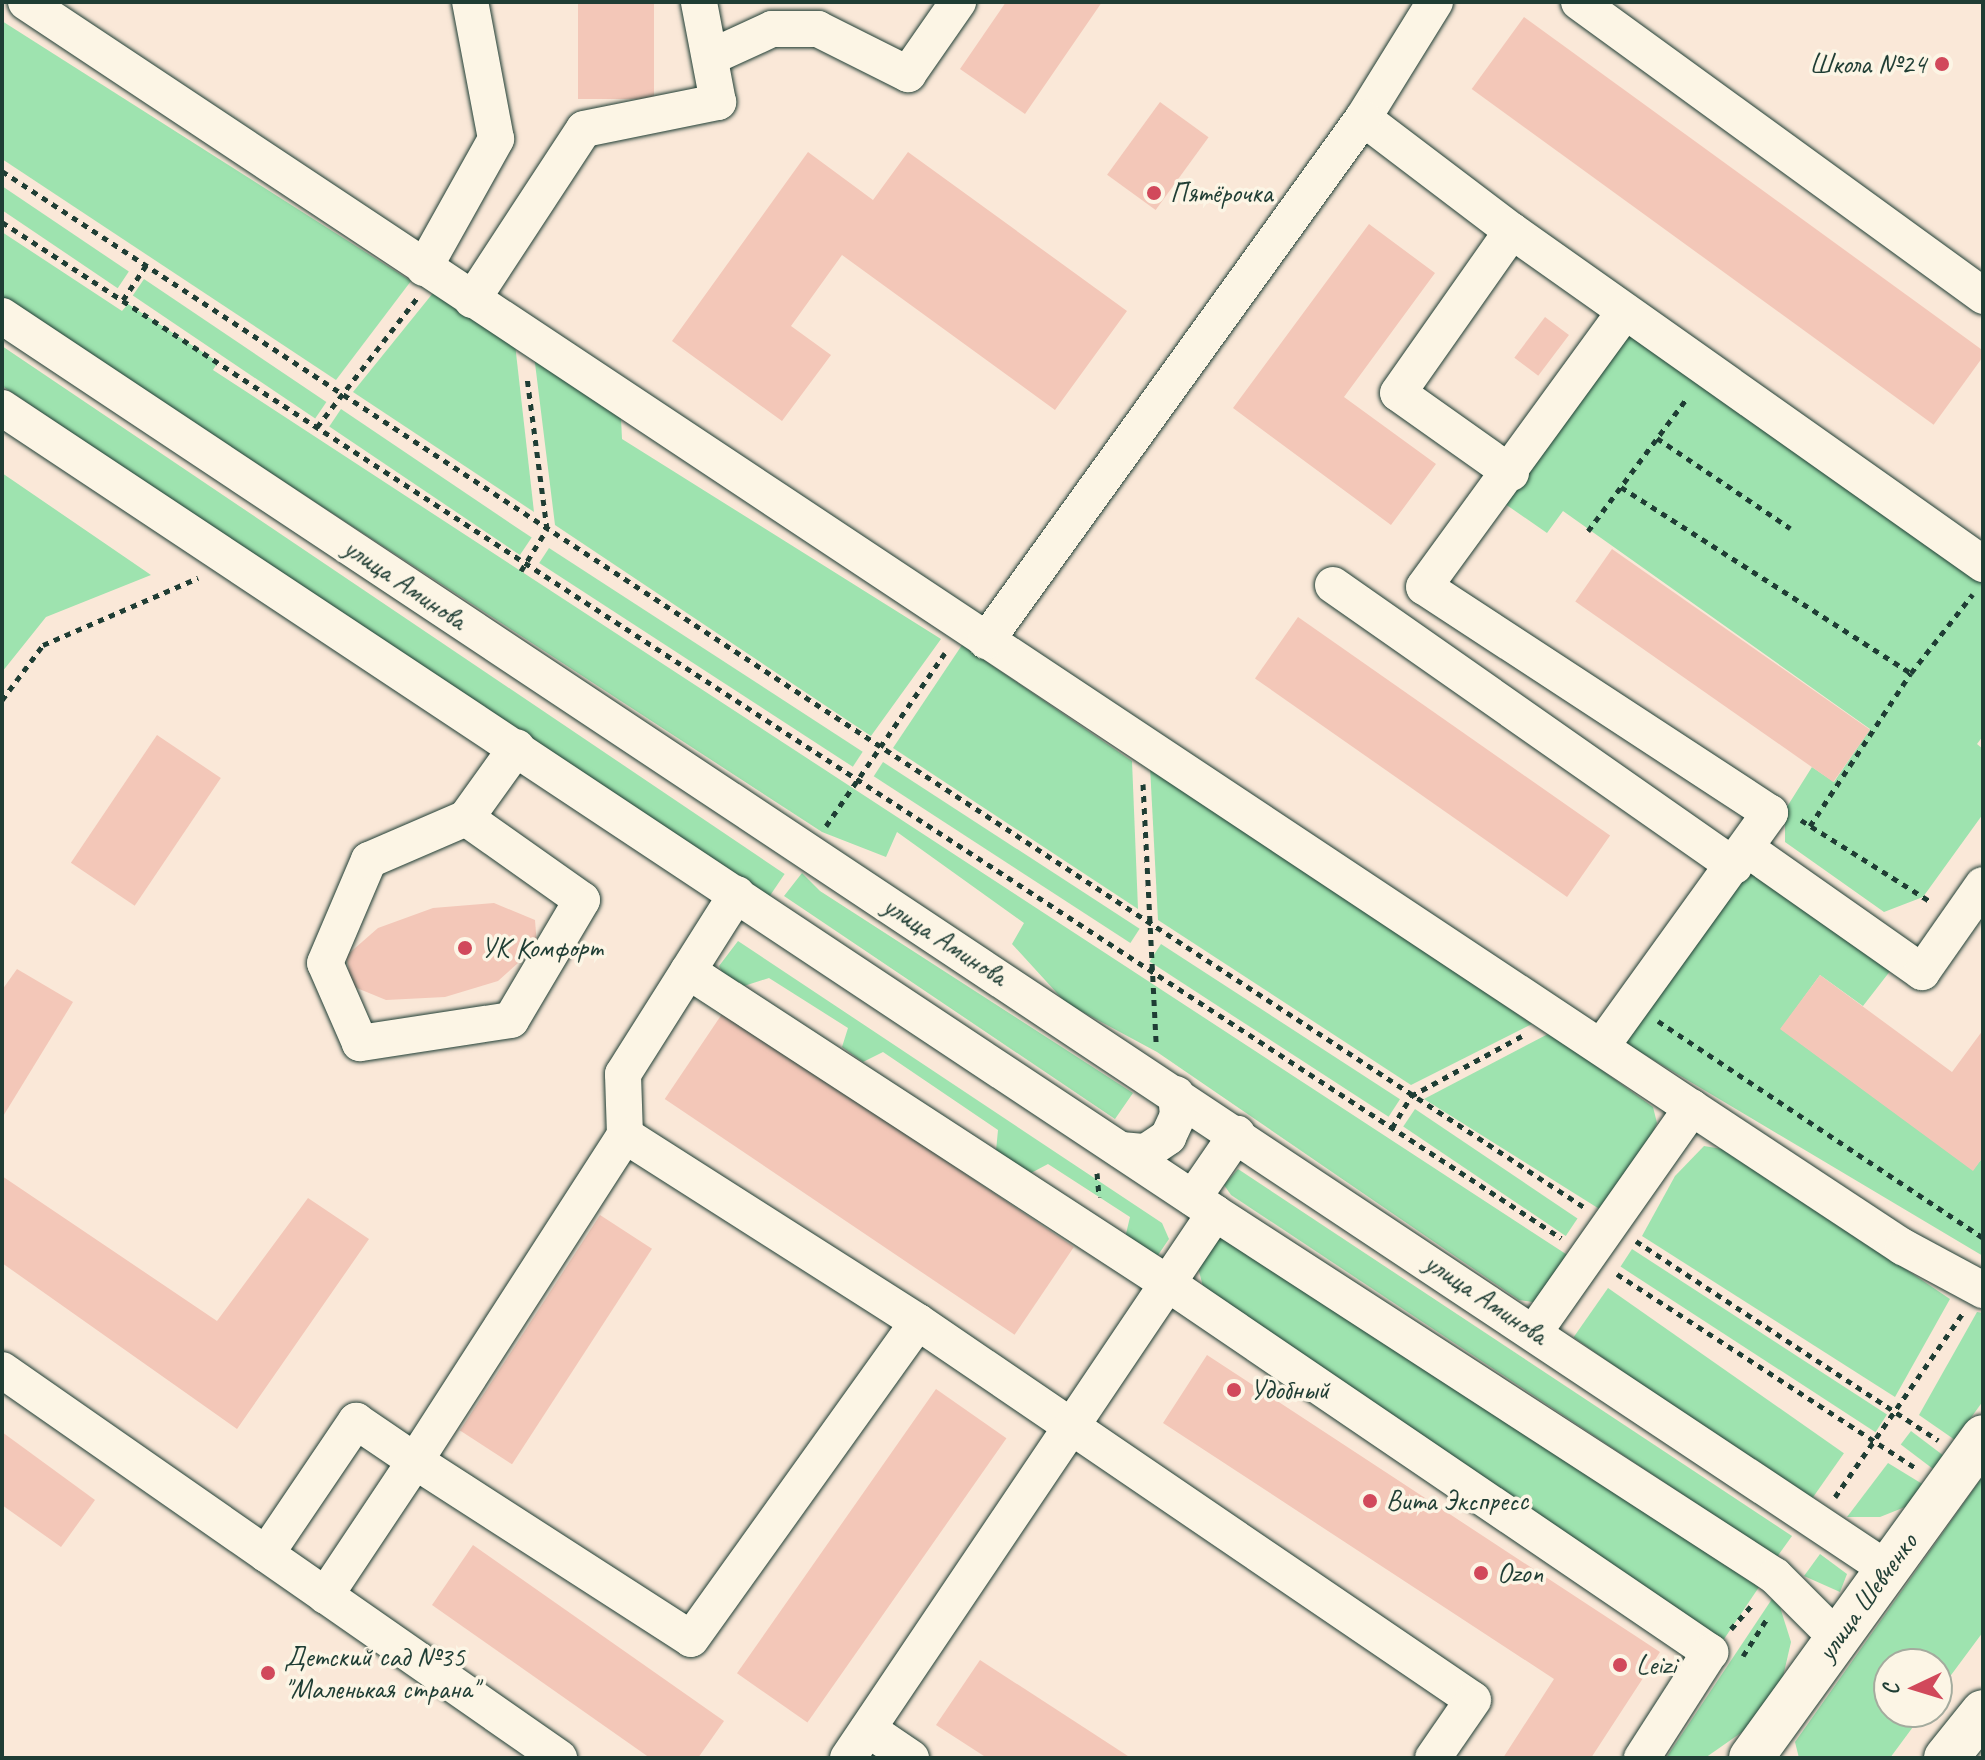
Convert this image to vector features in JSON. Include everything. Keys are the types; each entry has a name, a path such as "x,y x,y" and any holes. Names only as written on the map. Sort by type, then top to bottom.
{"main road":[{"name":"улица Шевченко","path":"1764,1749 1887,1569 1966,1442"},
{"path":"1946,1758 1983,1712"}],"street":[{"path":"26,2 1692,1108 1981,1290"},
{"path":"429,272 496,139 470,2"},
{"path":"472,300 584,129 718,102 699,2"},
{"path":"711,57 772,29 818,29 908,74 958,2"},
{"path":"975,633 1363,118 1435,2"},
{"path":"1579,2 1983,296"},
{"path":"1363,118 1512,231 1983,564"},
{"path":"1511,473 1398,393 1512,231"},
{"path":"1601,1047 1770,813 1424,587 1511,473 1625,311"},
{"name":"улица Аминова","path":"2,316 1535,1331 1887,1569"},
{"path":"2,408 1204,1205 1775,1576 1837,1638"},
{"path":"1333,585 1740,858 1922,972 1983,885"},
{"path":"466,818 582,900 511,1020 360,1043 325,963 369,860 466,818 517,747"},
{"path":"325,1596 625,1135 623,1074 737,894"},
{"path":"688,971 1167,1283 1724,1659 1642,1758"},
{"path":"1121,1150 1146,1152 1168,1137 1178,1116 1176,1094"},
{"path":"1535,1331 1692,1108"},
{"path":"911,1758 858,1743 1167,1283 1237,1134"},
{"path":"625,1135 918,1322 1473,1700 1433,1758"},
{"path":"266,1554 356,1421 691,1639 918,1322"},
{"path":"2,1370 559,1758"}],"path":[{"path":"2,171 878,749 1895,1411 1966,1442"},
{"path":"2,222 1920,1471"},
{"path":"123,300 147,264"},
{"path":"317,427 429,272"},
{"path":"521,571 547,529 522,334"},
{"path":"1588,531 1708,370"},
{"path":"1657,438 1790,528"},
{"path":"1621,487 1911,673"},
{"path":"2,700 43,645 210,574 221,552"},
{"path":"1810,826 1911,673 1983,580"},
{"path":"822,832 878,749 975,633"},
{"path":"1141,744 1157,1052"},
{"path":"1770,813 1779,806 1958,920"},
{"path":"1632,1004 1983,1238"},
{"path":"1392,1128 1411,1096 1556,1018"},
{"path":"1828,1507 1981,1290"},
{"path":"1724,1659 1771,1613 1745,1591"},
{"path":"1724,1659 1763,1593"}],"green space":[{"path":"2,21 411,281 336,380 2,159"},
{"path":"2,186 129,272 118,288 2,210"},
{"path":"2,232 122,311 128,304 218,362 213,370 1572,1258 1540,1303 1519,1300 1157,1052 1066,1003 1012,944 1024,923 897,832 886,857 822,832 2,298"},
{"path":"144,279 326,402 315,419 133,296"},
{"path":"433,293 515,344 534,512 353,392"},
{"path":"1625,311 1983,564 1983,736 1977,744 1983,749 1983,814 1923,897 1884,912 1785,842 1785,810 1812,767 1834,782 1870,729 1563,511 1547,533 1495,497"},
{"path":"2,346 785,874 766,901 2,386"},
{"path":"534,355 621,418 622,439 941,639 871,736 555,525"},
{"path":"341,409 532,538 520,555 329,426"},
{"path":"2,473 151,575 46,617 2,672"},
{"path":"549,548 863,752 853,767 539,563"},
{"path":"962,645 1132,761 1138,909 893,748"},
{"path":"883,762 1140,929 1130,943 874,776"},
{"path":"1150,766 1532,1024 1411,1085 1158,920"},
{"path":"1747,849 1901,957 1863,1006 1820,975 1781,1029 1973,1170 1983,1157 1983,1256 1610,1034"},
{"path":"802,873 820,891 1133,1093 1115,1119 784,896"},
{"path":"738,941 1162,1223 1169,1239 1156,1258 1125,1238 1130,1217 1048,1164 1031,1173 996,1151 998,1130 883,1052 863,1062 842,1047 848,1028 769,978 744,986 722,972 719,966"},
{"path":"1161,944 1400,1099 1389,1117 1150,962"},
{"path":"1550,1033 1653,1107 1657,1123 1641,1158 1601,1210 1424,1099"},
{"path":"1415,1109 1577,1219 1566,1236 1403,1126"},
{"path":"1704,1146 1728,1150 1950,1299 1895,1397 1642,1236 1675,1176"},
{"path":"1238,1169 1792,1536 1777,1557 1231,1195 1224,1185"},
{"path":"1217,1233 1759,1587 1718,1648 1205,1294 1196,1260"},
{"path":"1632,1249 1887,1415 1876,1432 1621,1267"},
{"path":"1608,1288 1844,1453 1810,1502 1574,1337"},
{"path":"1977,1312 1983,1313 1983,1401 1955,1440 1919,1415"},
{"path":"1911,1431 1945,1457 1935,1470 1901,1445"},
{"path":"1888,1463 1924,1485 1910,1505 1880,1517 1847,1517"},
{"path":"1983,1476 1983,1632 1953,1672 1953,1648 1873,1648 1873,1728 1912,1728 1890,1758 1799,1758 1795,1742"},
{"path":"1820,1554 1847,1574 1840,1592 1804,1576"},
{"path":"1772,1599 1780,1607 1791,1642 1782,1681 1755,1723 1705,1758 1666,1758"}],"building":[{"path":"578,2 654,2 654,99 578,99"},
{"path":"1006,2 1102,2 1025,114 960,69"},
{"path":"1524,17 1983,350 1983,357 1934,425 1472,89"},
{"path":"1160,102 1209,137 1156,210 1107,175"},
{"path":"808,152 873,200 908,152 1127,311 1055,410 842,255 791,326 831,355 782,421 672,341"},
{"path":"1369,224 1435,273 1344,397 1436,464 1391,525 1233,408"},
{"path":"1545,317 1569,335 1538,376 1514,358"},
{"path":"1612,549 1870,730 1833,782 1575,601"},
{"path":"1298,617 1610,836 1567,897 1255,678"},
{"path":"157,735 221,778 135,906 71,863"},
{"path":"494,903 535,920 537,946 498,981 445,997 386,1000 352,986 346,956 378,928 433,908"},
{"path":"17,969 73,1002 2,1118 2,990"},
{"path":"1820,975 1952,1072 1983,1030 1983,1157 1973,1171 1780,1029"},
{"path":"724,1011 1074,1247 1015,1335 665,1099"},
{"path":"2,1176 217,1321 308,1198 369,1239 237,1429 2,1263"},
{"path":"600,1215 652,1249 512,1464 460,1431"},
{"path":"1207,1355 1660,1652 1591,1758 1503,1758 1554,1679 1163,1423"},
{"path":"936,1389 1006,1438 807,1723 737,1673"},
{"path":"2,1432 95,1500 61,1547 2,1505"},
{"path":"473,1545 724,1721 698,1758 650,1758 432,1605"},
{"path":"980,1660 1131,1758 987,1758 936,1725"}],"place":[{"name":"Школа №24","path":"1942,64"},
{"name":"Пятёрочка","path":"1154,193"},
{"name":"УК Комфорт","path":"465,948"},
{"name":"Удобный","path":"1234,1390"},
{"name":"Вита Экспресс","path":"1370,1501"},
{"name":"Ozon","path":"1481,1573"},
{"name":"Leizi","path":"1620,1665"},
{"name":"Детский сад №35 \"Маленькая страна\"","path":"268,1673"}]}
